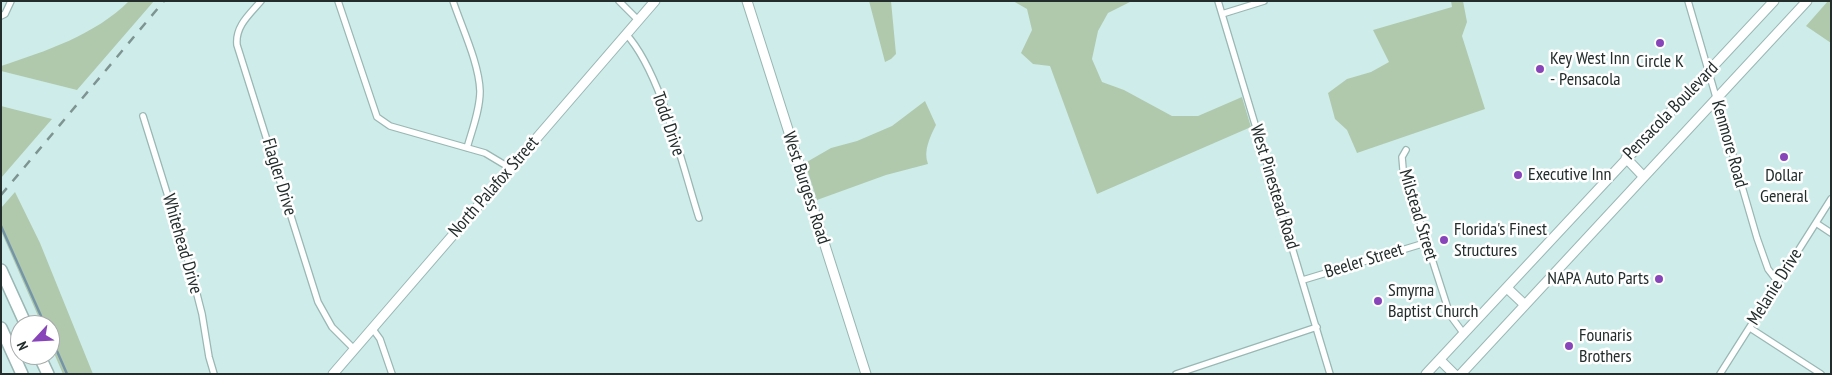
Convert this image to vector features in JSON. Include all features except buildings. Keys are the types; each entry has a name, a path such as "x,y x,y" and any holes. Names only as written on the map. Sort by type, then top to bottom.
{"highway":[{"path":"1,270 21,315"},
{"path":"1,328 22,374"}],"main road":[{"name":"North Palafox Street","path":"333,374 654,1"},
{"name":"West Burgess Road","path":"747,1 866,374"},
{"name":"Pensacola Boulevard","path":"1426,374 1774,1"},
{"name":"Pensacola Boulevard","path":"1461,374 1807,1"},
{"path":"1626,158 1643,176"},
{"path":"1507,288 1525,305"},
{"path":"1440,360 1454,374"}],"street":[{"path":"1,16 5,14 11,1"},
{"name":"Flagler Drive","path":"261,1 241,25 237,45 318,302 332,327 354,349"},
{"path":"338,1 377,117 390,126 485,153 510,168"},
{"path":"454,1 479,80 480,97 467,148"},
{"path":"619,1 638,20"},
{"name":"West Pinestead Road","path":"1218,1 1304,280 1330,374"},
{"path":"1222,14 1264,1"},
{"name":"Kenmore Road","path":"1688,1 1757,238 1768,269 1778,282"},
{"name":"Todd Drive","path":"626,34 640,52 659,93 699,218"},
{"name":"Whitehead Drive","path":"143,116 190,267 214,374"},
{"name":"Milstead Street","path":"1406,150 1402,157 1403,169 1425,243 1450,316 1464,334"},
{"name":"Melanie Drive","path":"1720,374 1831,199"},
{"path":"1816,223 1831,233"},
{"name":"Beeler Street","path":"1304,280 1425,243"},
{"path":"1176,374 1317,327"},
{"path":"372,328 380,338 392,374"},
{"path":"1750,328 1821,374"}],"green space":[{"path":"129,1 154,1 77,90 1,71 1,66 52,48 85,33 116,13"},
{"path":"869,1 891,1 896,54 885,62"},
{"path":"1013,1 1132,1 1108,13 1098,31 1092,59 1102,82 1124,90 1172,116 1198,116 1242,97 1251,127 1097,194 1050,66 1033,64 1021,53 1032,30 1027,9"},
{"path":"1451,1 1463,1 1467,22 1462,36 1485,109 1357,153 1347,130 1335,119 1328,93 1347,79 1371,72 1389,62 1373,30 1452,7"},
{"path":"1828,1 1831,1 1831,43 1806,26"},
{"path":"925,101 936,125 927,149 928,164 886,175 817,200 805,163 831,148 857,141 892,126"},
{"path":"1,106 52,119 1,178"},
{"path":"15,192 40,243 93,374 63,374 59,365 60,315 38,315 1,231 1,208"}],"waterway":[{"path":"1,226 41,315"},
{"path":"60,358 67,374"}],"railway":[{"path":"1,195 164,1"}],"place":[{"name":"Circle K","path":"1660,43"},
{"name":"Key West Inn - Pensacola","path":"1540,69"},
{"name":"Dollar General","path":"1784,157"},
{"name":"Executive Inn","path":"1518,175"},
{"name":"Florida's Finest Structures","path":"1444,240"},
{"name":"NAPA Auto Parts","path":"1659,279"},
{"name":"Smyrna Baptist Church","path":"1378,301"},
{"name":"Founaris Brothers","path":"1569,346"}]}
